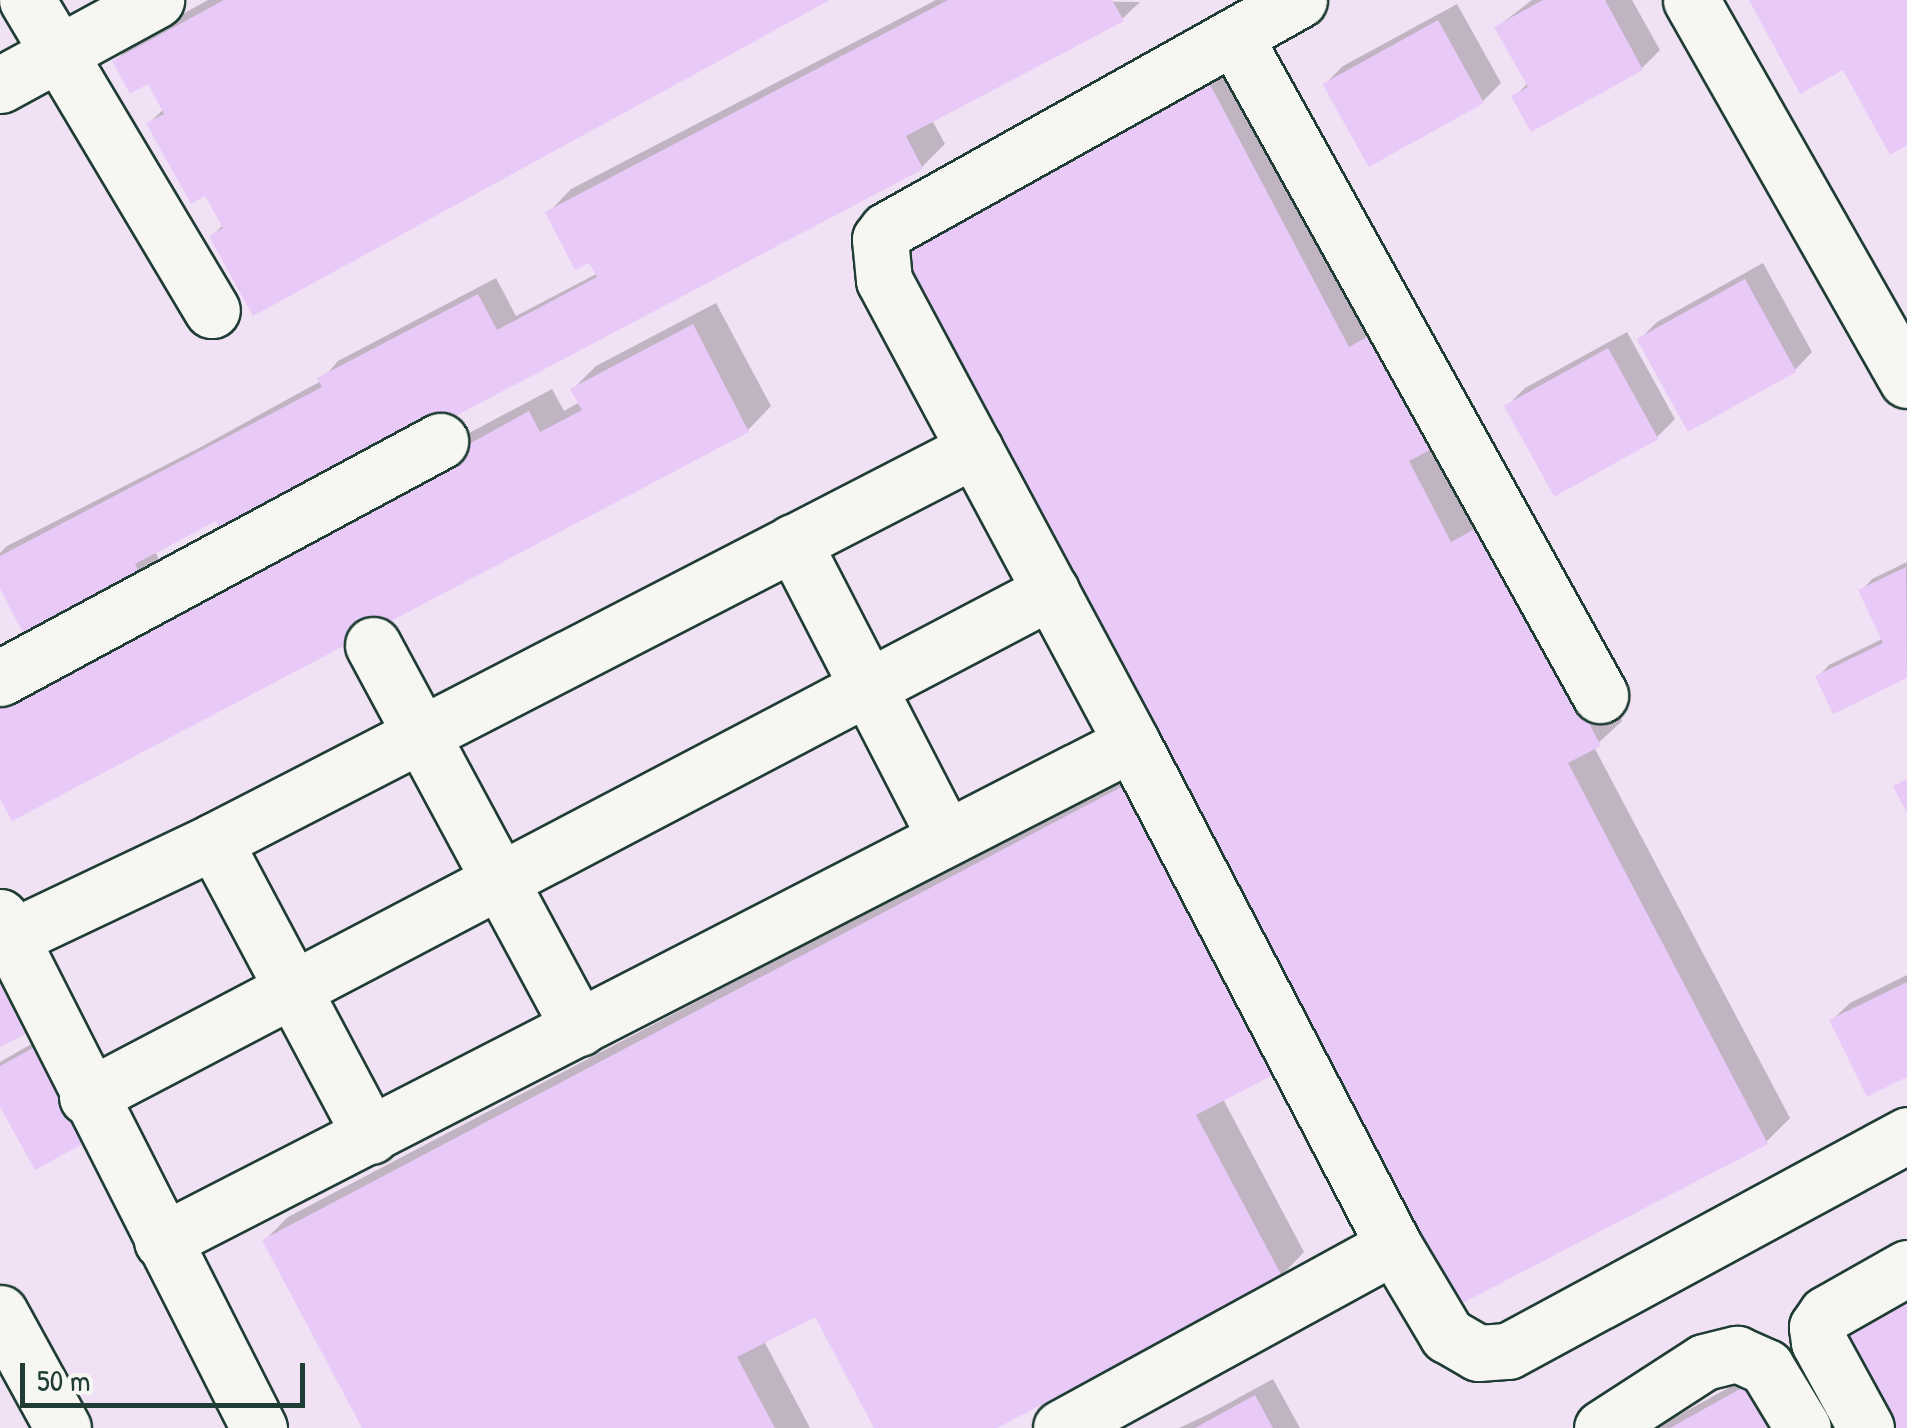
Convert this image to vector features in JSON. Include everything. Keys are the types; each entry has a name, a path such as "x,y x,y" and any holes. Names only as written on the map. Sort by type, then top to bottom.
{"main road":[{"path":"27,0 212,310"},
{"path":"0,85 156,0"},
{"path":"1299,0 887,230 880,239 884,280 1132,742 1394,1246 1447,1335 1478,1353 1508,1351 1907,1135"},
{"path":"1691,0 1907,380"},
{"path":"1234,36 1600,695"},
{"path":"0,678 440,440"},
{"path":"259,1428 5,928 214,841 975,448"},
{"path":"792,542 946,838"},
{"path":"88,1097 1052,591"},
{"path":"373,645 579,1028"},
{"path":"162,1241 1132,742"},
{"path":"214,841 370,1136"},
{"path":"1061,1428 1394,1246"},
{"path":"1866,1428 1819,1342 1817,1327 1826,1314 1907,1268"},
{"path":"0,1313 63,1428"},
{"path":"1602,1428 1704,1362 1737,1354 1766,1367 1803,1428"}],"shaded area":[{"path":"0,0 1907,0 1907,1428 0,1428"}],"building":[{"path":"224,0 830,0 253,316 209,236 223,228 205,196 191,204 146,123 164,114 148,84 130,94 112,61"},
{"path":"948,0 1112,0 1124,21 906,136 923,169 225,538 216,521 135,564 143,580 27,640 0,589 0,556 322,387 317,378 478,294 497,330 597,277 589,263 575,270 545,212"},
{"path":"1543,0 1605,0 1643,70 1531,132 1511,96 1528,87 1494,27"},
{"path":"1749,0 1907,0 1907,145 1890,155 1843,70 1800,94"},
{"path":"1438,20 1484,103 1369,167 1323,84"},
{"path":"1204,73 1349,347 1374,333 1434,448 1409,461 1451,542 1484,524 1601,746 1568,763 1768,1144 1451,1309 888,239"},
{"path":"1745,279 1796,372 1688,432 1637,339"},
{"path":"693,324 749,432 12,821 0,799 0,701 529,411 540,432 582,410 570,389"},
{"path":"1608,348 1658,439 1554,497 1504,406"},
{"path":"1906,567 1907,678 1833,714 1815,676 1883,643 1858,590"},
{"path":"1144,775 1296,1063 1196,1115 1283,1278 997,1428 874,1428 815,1317 737,1357 775,1428 362,1428 262,1240"},
{"path":"1907,779 1907,813 1893,786"},
{"path":"0,951 39,1027 0,1047"},
{"path":"1907,982 1907,1077 1867,1097 1829,1020"},
{"path":"42,1043 95,1137 35,1170 0,1107 0,1066"},
{"path":"1907,1297 1907,1428 1874,1428 1826,1343"},
{"path":"1747,1385 1769,1428 1670,1428"},
{"path":"1255,1395 1273,1428 1195,1428"}]}
